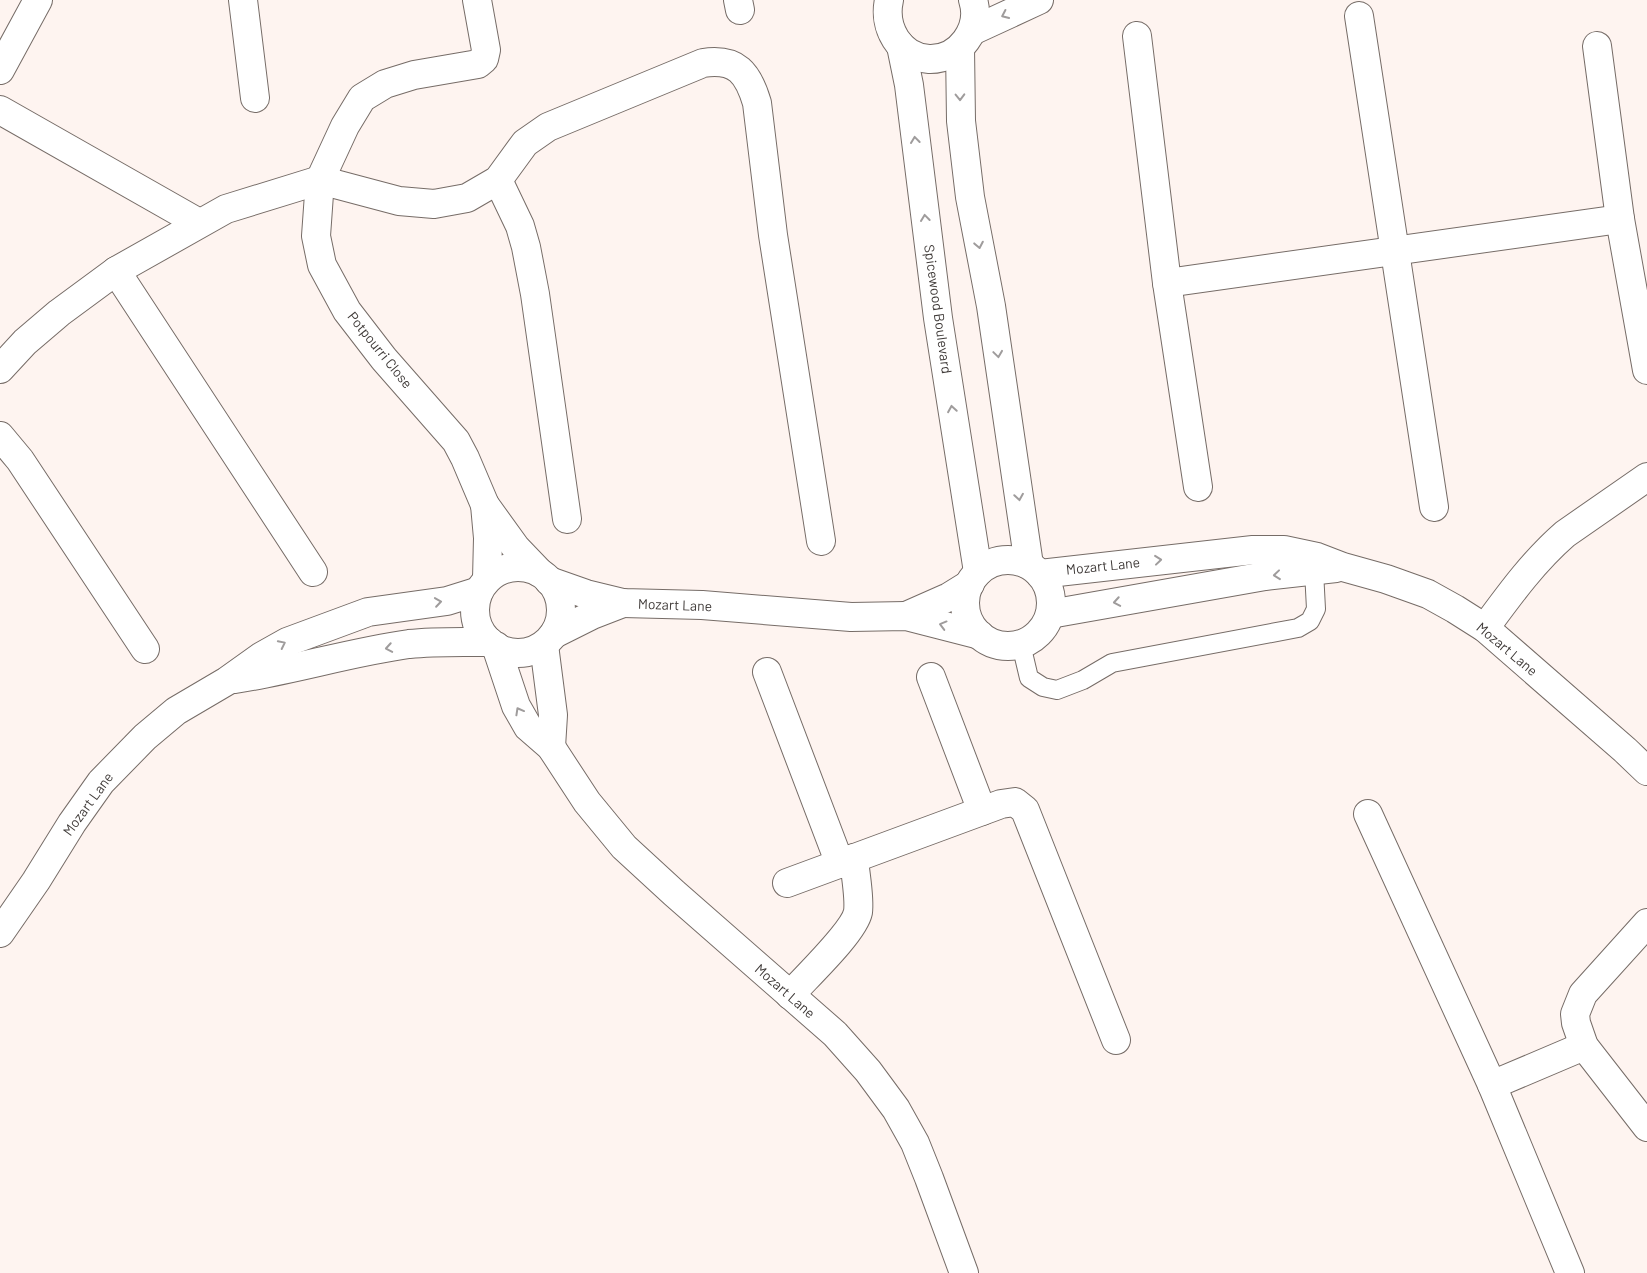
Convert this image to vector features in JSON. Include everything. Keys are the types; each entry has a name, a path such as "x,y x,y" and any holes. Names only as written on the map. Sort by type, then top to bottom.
{"street":[{"path":"0,70 38,0"},
{"path":"243,0 255,98"},
{"path":"320,180 345,126 362,98 385,84 432,71 478,64 484,59 486,50 478,0"},
{"name":"Spicewood Boulevard","path":"889,0 886,11 888,24 893,36 901,46 909,85 938,318 974,578"},
{"path":"973,0 976,8 975,23 966,40 961,122 970,197 991,306 1034,569"},
{"path":"901,46 914,55 930,59 946,56 966,40 1039,0"},
{"path":"1359,16 1393,250 1434,507"},
{"path":"1137,36 1167,284 1198,487"},
{"path":"1597,46 1620,219 1647,370"},
{"path":"0,369 25,342 59,313 116,271 226,209 320,180 399,201 434,204 467,198 498,180 525,143 548,127 703,63 724,62 734,66 745,77 752,86 757,103 772,235 821,541"},
{"path":"0,110 199,223"},
{"name":"Potpourri Close","path":"320,180 316,236 322,265 331,283 347,311 384,359 456,441 485,505 516,548 544,577"},
{"path":"498,180 520,226 536,294 567,519"},
{"path":"1167,284 1393,250 1620,219"},
{"path":"116,271 313,572"},
{"path":"0,436 20,460 145,649"},
{"path":"1485,628 1523,576 1554,544 1647,477"},
{"name":"Potpourri Close","path":"483,585 488,538 485,505"},
{"name":"Mozart Lane","path":"1034,569 1253,550 1284,550 1300,552 1386,579 1428,594 1485,628 1647,771"},
{"path":"906,616 949,597 989,564 1002,560 1016,560 1034,569 1048,585 1051,599 1050,614 1044,627 1034,637 1021,644 1007,646 992,643 980,635 971,624 966,611 965,597 974,578"},
{"path":"511,567 526,568 544,577 557,592 561,606 559,621 549,639 530,651 516,653 502,650 493,644 480,632 476,618 475,604 483,585 498,571 511,567"},
{"name":"Mozart Lane","path":"1050,614 1264,576 1343,567"},
{"name":"Mozart Lane","path":"544,577 586,594 623,603 702,604 851,617 906,616"},
{"name":"Mozart Lane","path":"0,934 101,782 145,737 176,711 280,645 345,619 368,612 447,601 483,585"},
{"name":"Mozart Lane","path":"549,639 592,615 623,603"},
{"path":"906,616 980,635"},
{"path":"549,639 553,715 551,747"},
{"name":"Mozart Lane","path":"227,680 409,644 440,642 493,644 516,706 528,728 551,747 587,802 624,847 835,1034 851,1051 896,1109 915,1143 930,1178 964,1273"},
{"path":"767,672 847,861 858,910 855,921 847,933 790,995"},
{"path":"931,677 982,811"},
{"path":"787,883 1001,804 1015,802 1025,810 1116,1040"},
{"path":"1368,814 1492,1085 1570,1273"},
{"path":"1647,923 1579,1001 1576,1014 1576,1023 1584,1046 1647,1127"},
{"path":"1492,1085 1584,1046"}],"lane":[{"path":"1021,644 1029,678 1043,687 1057,690 1083,680 1112,663 1298,628 1310,621 1316,609 1314,571"}]}
